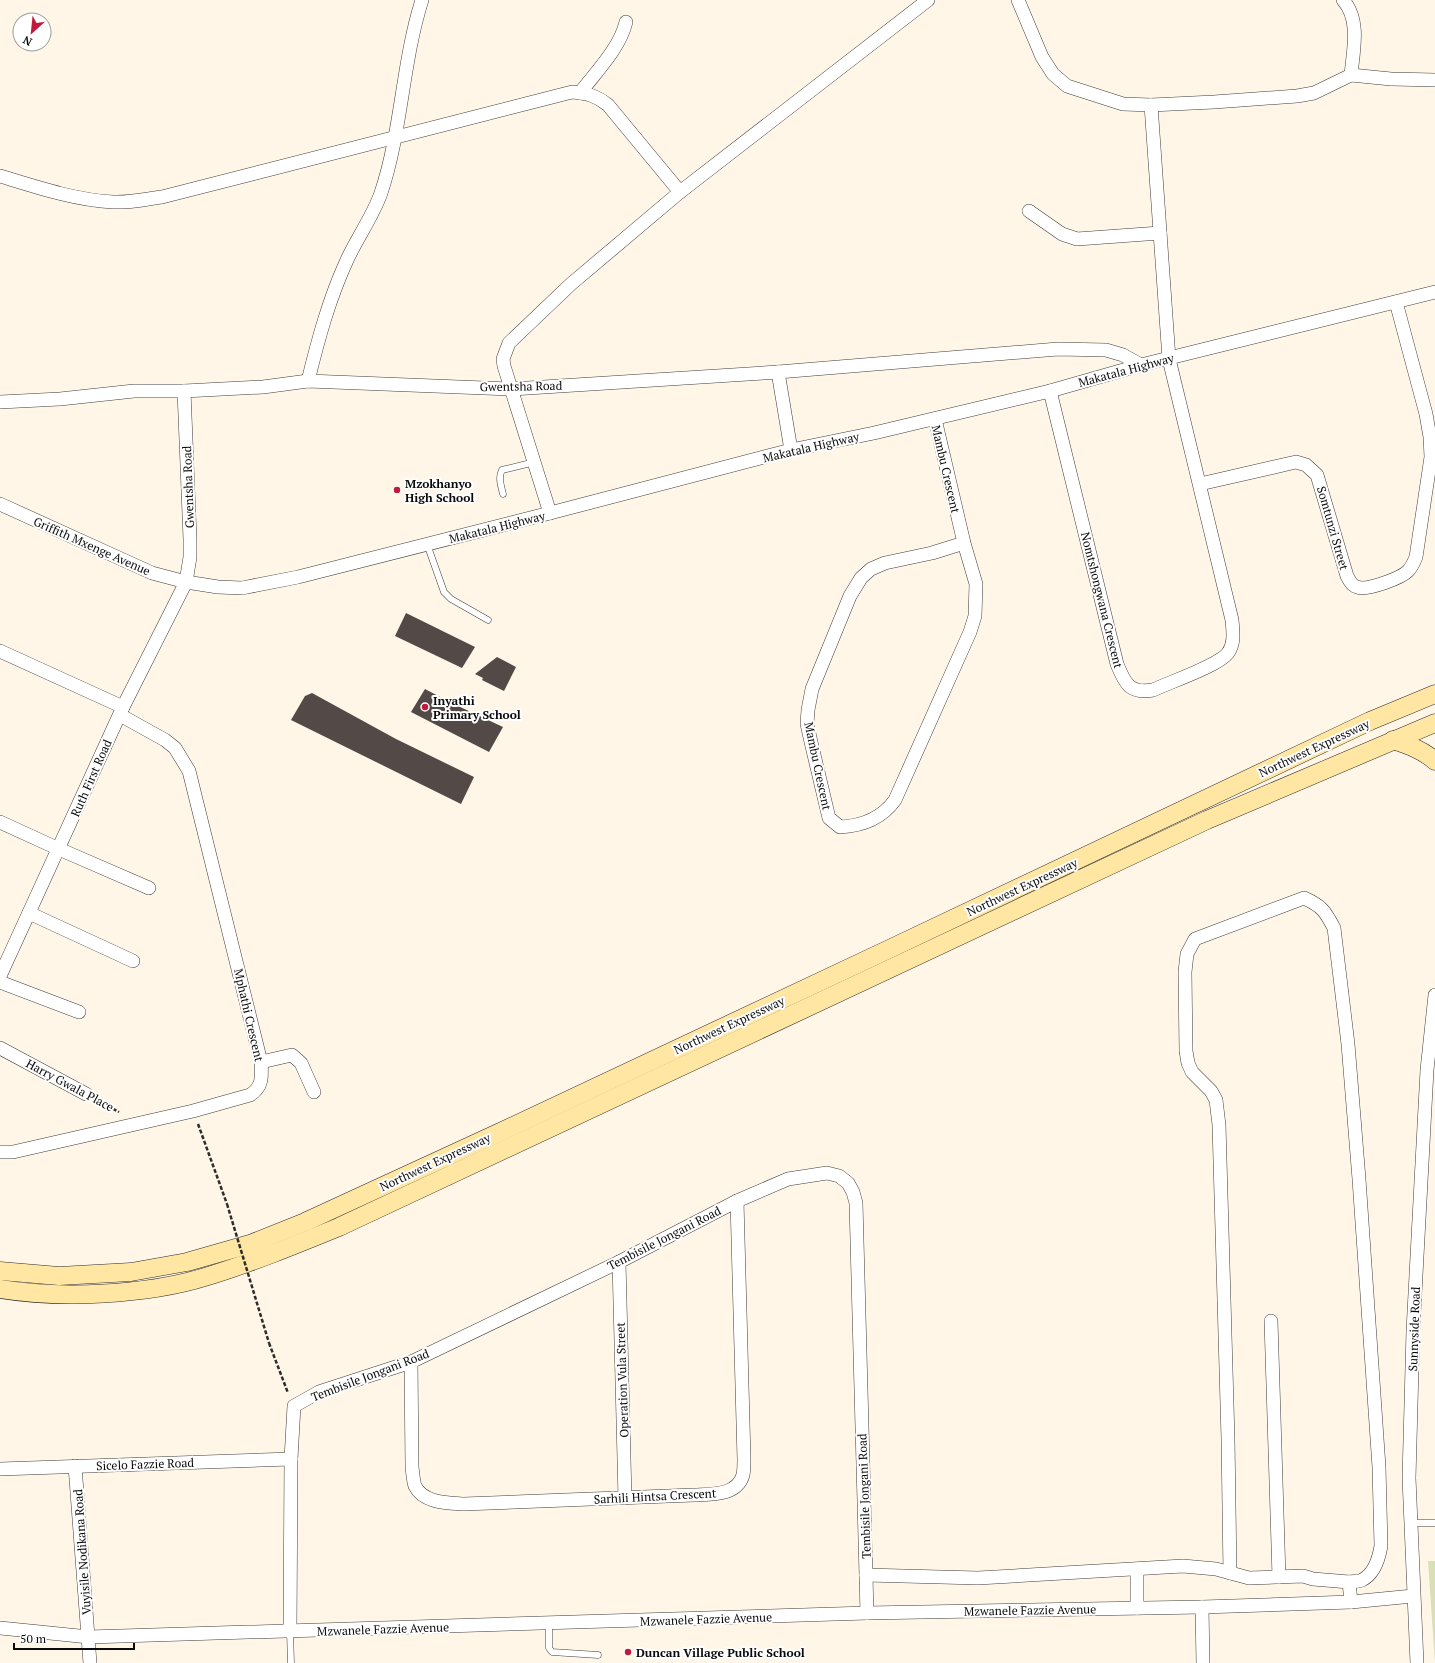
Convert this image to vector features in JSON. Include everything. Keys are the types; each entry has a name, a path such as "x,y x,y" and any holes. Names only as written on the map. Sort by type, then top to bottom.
{"main road":[{"name":"Northwest Expressway","path":"0,1271 59,1276 131,1272 188,1262 250,1244 305,1222 833,976 1370,721 1435,694"},
{"name":"Northwest Expressway","path":"0,1289 19,1292 76,1294 143,1290 204,1277 270,1255 339,1227 1207,820 1393,740 1435,724"},
{"path":"1393,740 1414,747 1435,761"}],"street":[{"path":"308,381 324,317 346,260 381,194 395,138 410,50 422,0"},
{"path":"550,513 503,358 509,343 571,284 680,192 928,0"},
{"path":"1018,0 1042,57 1053,74 1067,86 1123,104 1150,105 1296,96 1314,93 1351,75 1391,79 1435,80"},
{"path":"1343,0 1352,16 1355,31 1351,75"},
{"path":"580,93 620,38 626,22"},
{"path":"0,176 29,185 93,200 115,202 162,197 572,92 598,98 608,105 680,192"},
{"name":"Nomtshongwana Crescent","path":"1050,391 1117,664 1123,679 1128,686 1143,692 1153,690 1217,662 1227,653 1232,645 1234,636 1232,620 1169,359 1150,105"},
{"path":"1028,211 1062,234 1077,239 1160,233"},
{"name":"Makatala Highway","path":"186,582 218,587 242,588 298,577 791,450 935,419 1050,391 1140,365 1435,292"},
{"name":"Somtunzi Street","path":"1200,484 1296,462 1306,465 1317,475 1347,576 1351,583 1357,587 1364,588 1397,578 1407,572 1412,566 1416,557 1431,457 1430,437 1426,414 1396,302"},
{"name":"Gwentsha Road","path":"0,402 60,399 134,391 184,391 263,387 308,381 512,388 778,372 1058,349 1106,350 1123,355 1140,365"},
{"path":"778,372 791,450"},
{"name":"Gwentsha Road","path":"184,391 190,539 190,557 186,582"},
{"name":"Mambu Crescent","path":"935,419 964,543 976,584 975,616 970,632 895,800 889,808 876,818 840,827 829,818 807,724 812,689 850,596 862,578 871,569 885,563 932,553 964,543"},
{"name":"Griffith Mxenge Avenue","path":"0,504 152,573 186,582"},
{"name":"Ruth First Road","path":"0,976 121,711 186,582"},
{"name":"Mphathi Crescent","path":"0,651 121,711 175,748 189,771 261,1062 262,1077 261,1084 250,1096 13,1152 0,1152"},
{"path":"0,822 149,888"},
{"path":"866,1575 978,1578 1137,1568 1195,1566 1249,1578 1303,1576 1313,1579 1349,1582 1362,1580 1371,1572 1379,1557 1381,1546 1379,1467 1358,1163 1348,1044 1334,928 1327,914 1318,904 1304,898 1195,939 1187,954 1185,972 1186,1052 1188,1063 1192,1072 1211,1091 1216,1100 1219,1125 1228,1439 1230,1573"},
{"path":"29,913 133,960"},
{"path":"0,982 79,1012"},
{"name":"Sunnyside Road","path":"1417,1663 1409,1478 1413,1331 1427,1070 1435,995"},
{"name":"Harry Gwala Place","path":"0,1048 86,1094"},
{"path":"261,1062 292,1055 301,1063 314,1092"},
{"name":"Tembisile Jongani Road","path":"294,1406 326,1390 411,1362 618,1262 737,1201 788,1179 827,1173 839,1176 848,1183 853,1192 856,1203 867,1613"},
{"name":"Sarhili Hintsa Crescent","path":"411,1362 412,1468 416,1487 421,1493 432,1499 442,1502 464,1504 719,1494 729,1491 736,1486 743,1474 744,1459 737,1201"},
{"name":"Operation Vula Street","path":"618,1262 625,1498"},
{"path":"1271,1321 1279,1577"},
{"path":"290,1632 291,1459 294,1406"},
{"name":"Sicelo Fazzie Road","path":"0,1469 291,1459"},
{"name":"Vuyisile Nodikana Road","path":"75,1466 90,1663"},
{"path":"1137,1568 1137,1608"},
{"path":"1349,1582 1351,1602"},
{"name":"Mzwanele Fazzie Avenue","path":"0,1628 89,1637 867,1613 1202,1607 1351,1602 1413,1596"},
{"path":"1202,1607 1203,1663"}],"lane":[{"path":"503,494 500,480 500,473 502,470 535,462"},
{"path":"427,544 444,592 451,599 488,620"},
{"path":"1410,1523 1435,1523"},
{"path":"549,1624 549,1648 552,1652 598,1655"},
{"path":"290,1632 291,1663"}],"path":[{"name":"Harry Gwala Place","path":"86,1094 139,1123"},
{"path":"193,1110 227,1204 269,1342 294,1406"}],"green space":[{"path":"1428,1561 1435,1561 1435,1663"}],"building":[{"name":"Inyathi Primary School","path":"406,613 475,647 462,668 395,636"},
{"name":"Inyathi Primary School","path":"497,657 516,667 504,691 482,680 483,678 475,674"},
{"path":"425,689 442,698 439,702 443,699 503,727 489,752 411,712"},
{"name":"Inyathi Primary School","path":"312,693 396,739 474,777 461,804 291,720 305,696"}],"place":[{"name":"Mzokhanyo High School","path":"397,490"},
{"name":"Inyathi Primary School","path":"425,707"},
{"name":"Duncan Village Public School","path":"628,1652"}]}
